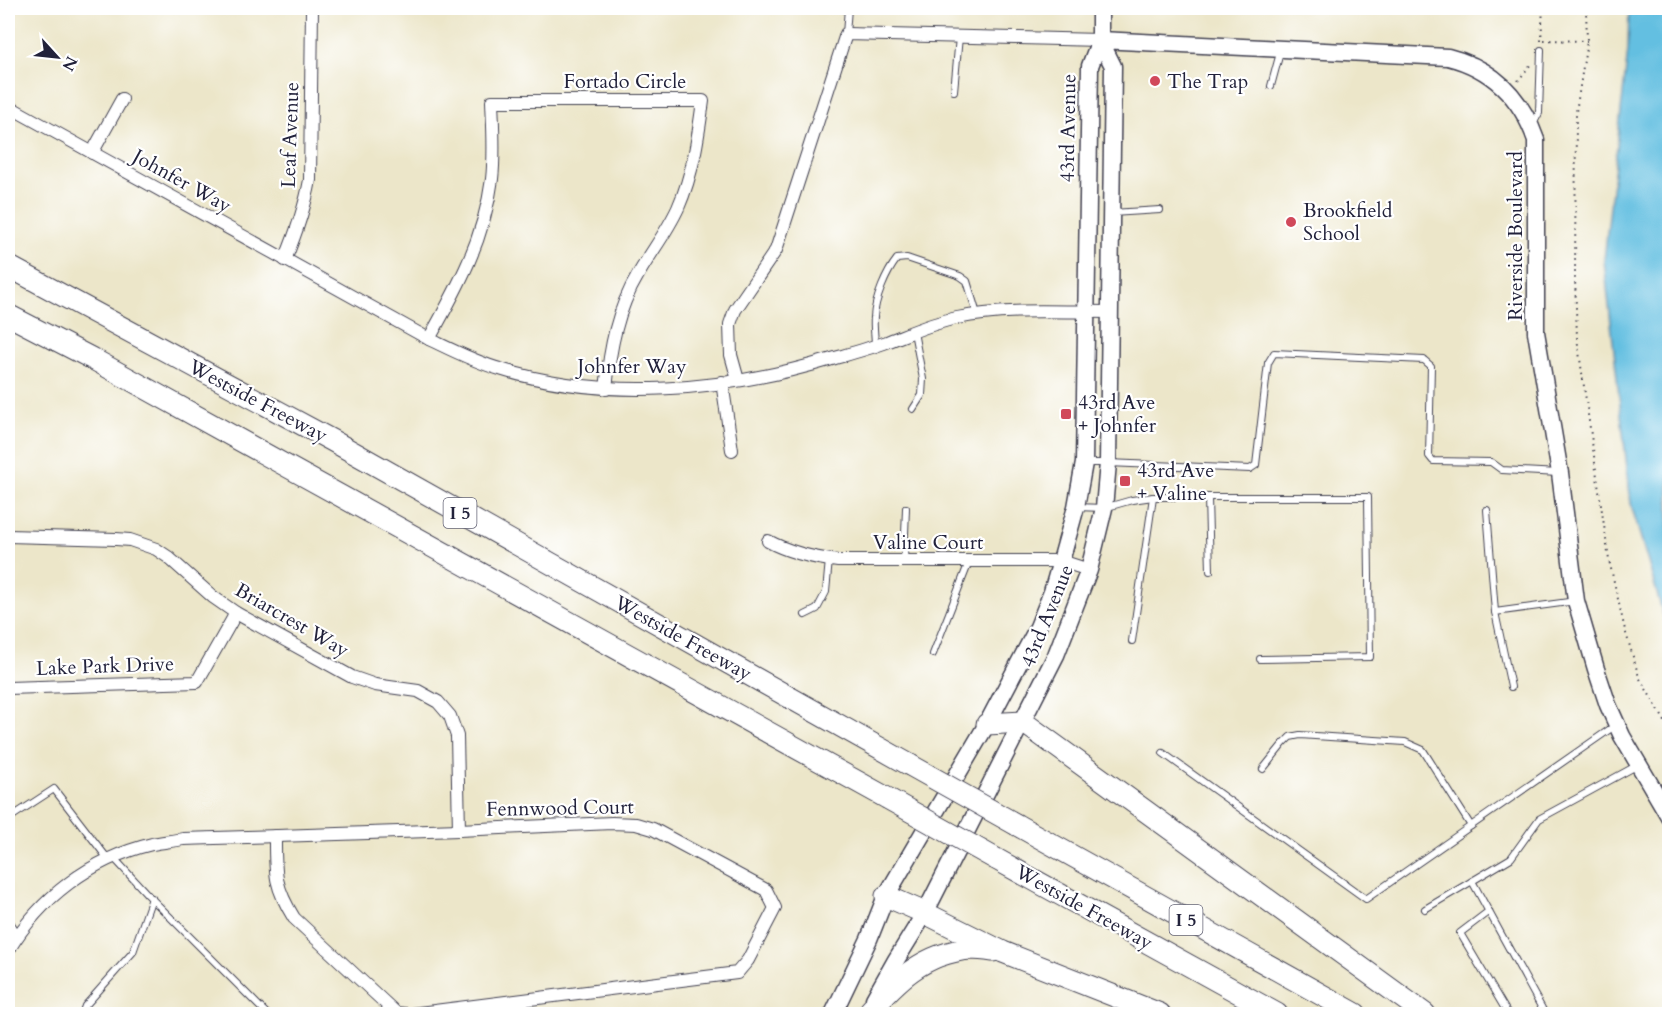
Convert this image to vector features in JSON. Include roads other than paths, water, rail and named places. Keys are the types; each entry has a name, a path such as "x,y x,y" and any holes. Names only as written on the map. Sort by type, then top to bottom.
{"highway":[{"name":"Westside Freeway","path":"8,266 333,441 1356,1014"},
{"name":"Westside Freeway","path":"8,315 103,365 1276,1014"},
{"path":"987,724 1023,722 1425,1014"},
{"path":"886,896 1003,952 1160,1014"},
{"path":"866,1014 910,970 939,956 971,949 1003,952"}],"main road":[{"path":"1100,8 1100,40"},
{"name":"Riverside Boulevard","path":"1100,40 1435,56 1465,61 1482,69 1497,81 1520,106 1532,127 1536,140 1536,332 1560,474 1576,601 1608,705 1670,818"},
{"name":"43rd Avenue","path":"866,1014 925,913 1056,656 1089,570 1104,508 1108,463 1113,66 1100,40"},
{"name":"43rd Avenue","path":"833,1014 869,939 886,896 987,724 1038,627 1052,592 1076,507 1084,463 1090,66 1100,40"}],"street":[{"name":"Leaf Avenue","path":"285,260 306,205 310,180 312,8"},
{"path":"738,380 731,355 730,324 735,310 776,250 846,34 1100,40"},
{"path":"92,153 122,99"},
{"name":"Fortado Circle","path":"429,339 467,269 487,209 494,146 492,101 703,101 695,155 688,182 666,232 638,274 627,296 610,349 606,389"},
{"name":"Johnfer Way","path":"8,106 429,339 498,369 569,385 606,389 668,388 738,380 830,360 954,318 1006,311 1111,312"},
{"path":"722,382 732,450"},
{"name":"Briarcrest Way","path":"8,536 116,539 144,544 168,557 213,597 236,613 352,677 375,685 418,691 430,696 450,716 457,736 459,830"},
{"name":"Valine Court","path":"768,541 795,553 829,560 1061,561 1089,570"},
{"name":"Lake Park Drive","path":"8,688 197,682 236,613"},
{"name":"Fennwood Court","path":"8,951 35,913 76,877 111,858 152,844 183,839 636,824 653,830 766,890 775,908 748,960 737,973 411,1014"},
{"path":"275,836 275,870 278,886 282,900 294,918 396,1013 406,1014"}],"lane":[{"path":"846,34 848,8"},
{"path":"954,90 959,36"},
{"path":"1271,86 1281,49"},
{"path":"1532,127 1539,113 1541,50"},
{"path":"1112,213 1160,210"},
{"path":"875,346 875,308 889,270 897,259 908,258 960,276 967,281 977,314"},
{"path":"913,409 922,395 923,379 914,331"},
{"path":"1084,463 1250,469 1256,465 1268,363 1274,353 1424,360 1431,366 1430,456 1433,461 1491,462 1502,470 1560,474"},
{"path":"1132,641 1154,497"},
{"path":"1076,507 1104,508 1154,497 1368,497 1370,657 1260,659"},
{"path":"1208,498 1210,570"},
{"path":"904,562 906,508"},
{"path":"1487,510 1495,612 1511,687"},
{"path":"805,615 818,609 826,592 829,560"},
{"path":"933,654 969,562"},
{"path":"1495,612 1576,601"},
{"path":"1163,753 1366,899 1617,724"},
{"path":"1263,769 1290,737 1300,735 1405,742 1424,750 1471,826"},
{"path":"1425,909 1511,858 1539,819 1639,764"},
{"path":"8,819 54,789 111,858 267,1014"},
{"path":"1472,881 1545,1014"},
{"path":"82,1014 85,1006 133,952 152,898"},
{"path":"1488,911 1460,933 1508,1014"},
{"path":"8,919 18,934"}],"water":[{"path":"1629,8 1669,8 1669,634 1631,504 1604,260 1628,50"}],"place":[{"name":"The Trap","path":"1155,81"},
{"name":"Brookfield School","path":"1291,222"},
{"name":"43rd Ave + Johnfer","path":"1066,414"},
{"name":"43rd Ave + Valine","path":"1125,481"}]}
